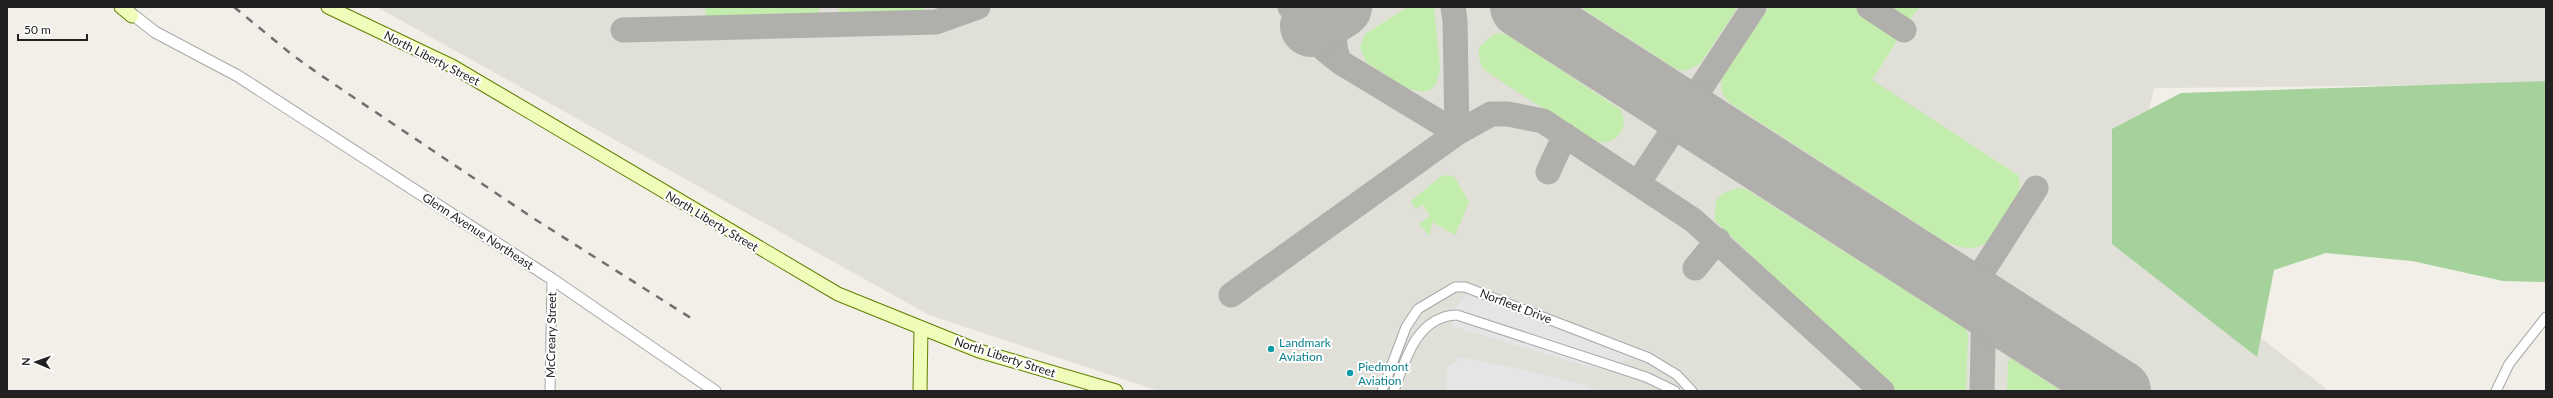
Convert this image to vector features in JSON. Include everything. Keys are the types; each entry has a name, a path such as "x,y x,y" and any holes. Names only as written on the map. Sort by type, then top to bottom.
{"main road":[{"path":"121,7 128,11"},
{"name":"North Liberty Street","path":"328,7 452,66 838,294 979,351 1116,391"},
{"path":"920,391 922,328"}],"street":[{"name":"Glenn Avenue Northeast","path":"128,11 155,32 238,76 552,279 715,391"},
{"name":"McCreary Street","path":"550,391 552,279"},
{"name":"Norfleet Drive","path":"1382,391 1406,327 1418,309 1455,287 1464,287 1649,358 1677,375 1692,391"},
{"path":"1394,391 1413,344 1424,328 1439,318 1457,315 1646,377 1675,391"},
{"path":"2496,391 2509,364 2546,316"}],"shaded area":[{"path":"377,7 2546,7 2546,84 2154,88 2122,230 2329,391 1159,391 929,315"},
{"path":"1467,293 1624,350 1637,358 1589,367 1451,326 1457,306"},
{"path":"1459,357 1520,369 1586,385 1598,391 1445,391 1448,366 1455,363"}],"green space":[{"path":"705,7 819,7 819,18 706,19"},
{"path":"839,7 924,7 925,10 923,14 918,15 844,16 839,11"},
{"path":"1434,7 1440,68 1436,84 1430,90 1423,92 1408,89 1366,62 1360,47 1365,34 1406,8"},
{"path":"1580,7 1738,7 1700,64 1684,71 1676,69"},
{"path":"1769,7 1855,7 1896,33 1897,41 1872,80 2018,175 2020,184 2019,195 2015,206 2010,217 1994,236 1985,243 1973,248 1960,247 1944,241 1730,103 1722,92 1722,77"},
{"path":"1883,7 1920,7 1908,21 1904,21"},
{"path":"1500,33 1509,36 1620,109 1624,123 1619,135 1607,142 1592,141 1483,69 1479,58 1479,47 1493,35"},
{"path":"2546,81 2546,282 2503,281 2412,261 2326,253 2274,270 2257,357 2112,244 2112,129 2181,93"},
{"path":"1446,175 1454,176 1469,202 1455,235 1432,222 1430,236 1419,224 1430,216 1422,204 1416,209 1411,201 1440,177"},
{"path":"1738,188 1746,189 1966,329 1968,334 1966,391 1894,391 1715,221 1716,200 1723,193"},
{"path":"2011,358 2061,391 2007,391 2008,362"}],"taxiway":[{"path":"623,30 936,22 978,7"},
{"path":"1290,7 1301,14 1325,50 1340,62 1457,133 1491,114 1508,114 1543,121 1693,220 1882,391"},
{"path":"1340,62 1335,48 1335,34 1339,21 1346,7"},
{"path":"1231,295 1457,133 1455,20 1453,7"},
{"path":"1638,183 1754,7"},
{"path":"1869,7 1904,30"},
{"path":"1548,172 1565,135"},
{"path":"1968,294 2036,188"},
{"path":"1695,268 1718,240"},
{"path":"1982,391 1984,304"},
{"path":"2087,370 2102,391"}],"runway":[{"path":"1311,26 1341,7"},
{"path":"1521,7 2120,391"}],"railway":[{"path":"234,7 290,53 316,72 533,218 694,320"}],"place":[{"name":"Landmark Aviation","path":"1271,349"},
{"name":"Piedmont Aviation","path":"1350,373"}]}
